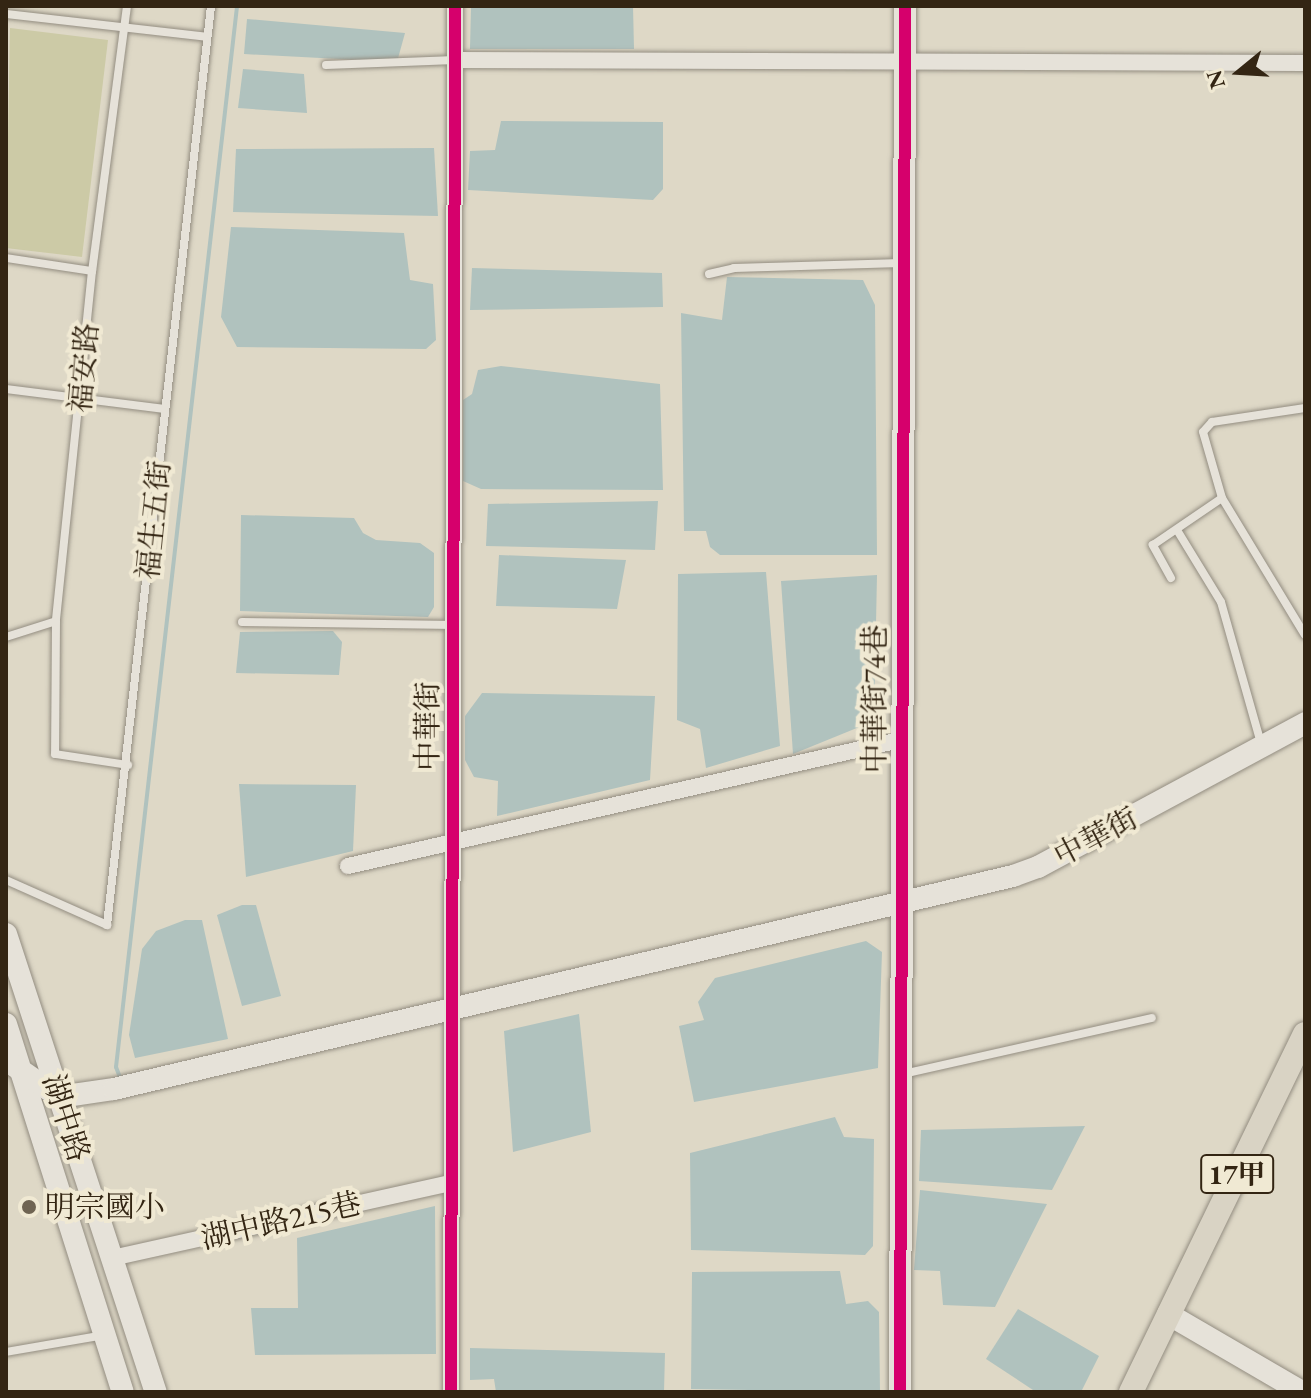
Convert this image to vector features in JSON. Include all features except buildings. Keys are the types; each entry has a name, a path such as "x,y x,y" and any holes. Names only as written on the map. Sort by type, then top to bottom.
{"main road":[{"name":"17甲","path":"1131,1392 1305,1034"},
{"name":"17甲","path":"1116,1392 1168,1314"}],"street":[{"name":"中華街","path":"451,1392 449,1183 454,843 455,6"},
{"name":"中華街74巷","path":"900,1392 905,6"},
{"path":"455,60 905,59 1305,63"},
{"name":"中華街","path":"59,1097 114,1089 1038,867 1305,723"},
{"path":"348,866 900,740"},
{"name":"湖中路","path":"6,934 156,1392"},
{"name":"湖中路","path":"6,1024 13,1064 123,1392"},
{"path":"13,1064 59,1097"},
{"name":"湖中路215巷","path":"112,1258 449,1183"},
{"path":"1168,1314 1302,1392"}],"lane":[{"name":"福安路","path":"127,6 92,271 82,399 56,621 55,754 128,765"},
{"name":"福生五街","path":"6,880 107,925 128,765 211,6"},
{"path":"6,14 207,37"},
{"path":"326,65 455,60"},
{"path":"6,258 92,271"},
{"path":"709,274 734,268 905,263"},
{"path":"6,389 165,409"},
{"path":"1305,408 1204,425 1222,498 1305,635"},
{"path":"1171,578 1153,545 1177,530 1180,522 1222,498"},
{"path":"1177,530 1221,602 1262,748"},
{"path":"6,637 56,621"},
{"path":"242,622 454,625"},
{"path":"899,1075 1152,1018"},
{"path":"6,1352 104,1335"}],"shaded area":[{"path":"471,6 633,6 634,49 470,49"},
{"path":"247,19 405,33 397,62 244,54"},
{"path":"10,28 108,40 82,257 6,248"},
{"path":"243,69 304,74 307,113 238,108"},
{"path":"501,121 663,122 663,189 653,200 468,190 470,151 495,150"},
{"path":"434,148 438,216 233,212 236,149"},
{"path":"231,227 404,233 410,280 433,284 436,340 426,349 237,347 221,317"},
{"path":"472,268 662,273 663,307 470,310"},
{"path":"727,277 863,280 875,305 877,555 720,555 710,547 706,531 684,531 681,313 722,320"},
{"path":"501,366 660,384 663,490 481,489 463,481 463,400 472,394 478,370"},
{"path":"658,501 655,550 486,546 488,504"},
{"path":"241,515 354,518 363,533 376,540 420,543 434,553 434,607 428,617 240,611"},
{"path":"499,555 626,560 617,609 496,606"},
{"path":"766,572 780,746 706,768 700,729 677,720 678,574"},
{"path":"877,575 874,721 793,754 781,581"},
{"path":"333,631 342,642 339,675 236,673 240,632"},
{"path":"482,693 655,696 650,780 497,816 498,781 474,777 465,760 465,716"},
{"path":"239,784 356,785 353,851 246,877"},
{"path":"242,905 256,905 281,996 242,1006 217,915"},
{"path":"185,920 202,920 228,1039 135,1058 129,1035 142,949 156,931"},
{"path":"866,941 882,952 878,1068 694,1102 679,1026 704,1020 698,1002 715,978"},
{"path":"579,1014 591,1132 513,1152 504,1031"},
{"path":"835,1117 844,1137 874,1139 873,1246 865,1255 691,1250 690,1153"},
{"path":"1085,1126 1052,1190 919,1181 921,1130"},
{"path":"920,1190 1047,1204 995,1307 943,1305 940,1271 914,1270"},
{"path":"435,1206 436,1354 255,1355 251,1308 298,1308 297,1238"},
{"path":"840,1271 846,1304 868,1301 879,1312 880,1392 691,1389 692,1272"},
{"path":"1018,1309 1099,1356 1081,1392 1036,1392 986,1359"},
{"path":"470,1348 665,1353 664,1392 496,1392 494,1379 470,1380"}],"waterway":[{"path":"121,1080 116,1067 237,6"}],"cycle path":[{"path":"451,1392 455,6"},
{"path":"900,1392 905,6"}],"place":[{"name":"明宗國小","path":"29,1207"}]}
